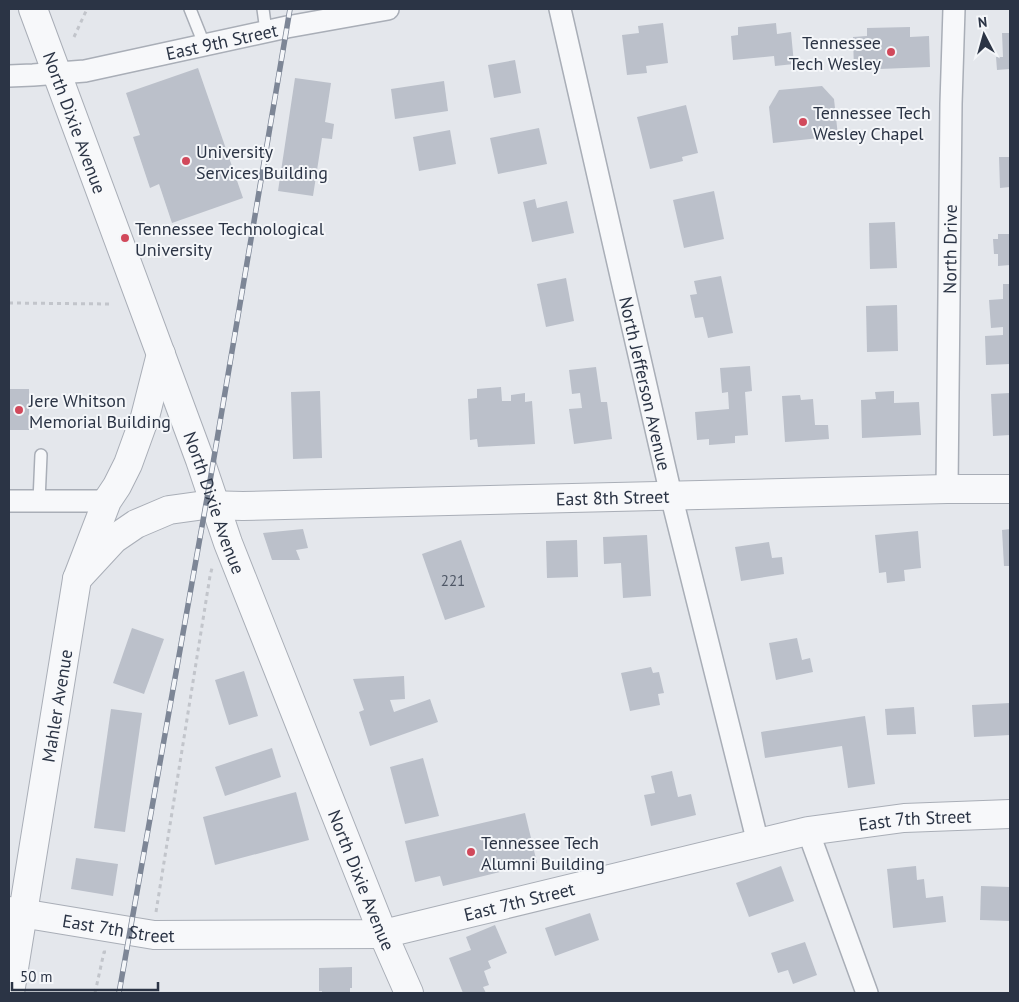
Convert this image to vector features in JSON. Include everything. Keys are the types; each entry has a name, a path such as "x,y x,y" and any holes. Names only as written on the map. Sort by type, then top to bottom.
{"street":[{"name":"North Dixie Avenue","path":"33,9 194,443 232,552 383,934 409,993"},
{"name":"East 9th Street","path":"9,76 85,71 266,31 388,9"},
{"name":"North Jefferson Avenue","path":"560,9 671,495 758,843"},
{"name":"North Drive","path":"947,489 954,9"},
{"name":"Mahler Avenue","path":"10,993 16,912 77,580 107,502 117,486 145,417 161,354"},
{"path":"77,580 114,539 192,487 196,464 194,443"},
{"name":"East 8th Street","path":"216,506 1010,489"},
{"path":"9,501 107,502"},
{"path":"136,524 169,510 205,505 216,506"},
{"name":"East 7th Street","path":"16,912 154,935 383,934 808,831 904,818 1010,814"},
{"path":"808,831 867,993"}],"lane":[{"path":"190,9 204,44"},
{"path":"263,9 266,31"},
{"path":"40,501 41,456"}],"path":[{"path":"74,37 87,9"},
{"path":"9,303 110,304"}],"building":[{"path":"663,23 668,63 646,66 647,73 627,75 622,35 639,33 638,26"},
{"path":"776,23 777,34 791,32 794,64 775,66 774,56 733,60 731,36 738,35 738,27"},
{"name":"Tennessee Tech Wesley","path":"910,27 910,37 929,36 930,67 854,70 853,37 867,36 867,28"},
{"path":"1002,33 1010,33 1010,69 997,70 996,57 1003,57"},
{"path":"515,60 521,93 494,98 488,65"},
{"name":"University Services Building","path":"198,68 243,198 172,223 159,184 150,188 133,137 140,135 126,93"},
{"path":"295,78 331,83 325,122 334,124 332,139 322,138 313,196 278,191"},
{"path":"444,81 448,111 395,119 391,89"},
{"name":"Tennessee Tech Wesley Chapel","path":"822,86 834,99 838,136 773,143 769,107 779,90"},
{"path":"686,105 698,153 682,157 683,161 650,169 637,117"},
{"path":"539,128 547,164 498,174 490,138"},
{"path":"450,130 456,164 419,171 413,137"},
{"path":"999,157 1010,157 1010,187 1000,188"},
{"path":"714,191 724,239 684,248 673,200"},
{"path":"535,199 537,208 567,201 574,233 532,242 523,202"},
{"path":"895,222 897,268 870,269 869,223"},
{"path":"998,234 1010,234 1010,265 998,266 998,254 994,254 993,239 998,239"},
{"path":"721,276 733,333 708,338 703,317 695,318 690,295 697,294 694,281"},
{"path":"566,278 574,321 546,327 537,284"},
{"path":"1003,284 1010,284 1010,364 986,365 985,336 1003,335 1003,327 991,328 989,300 1003,299"},
{"path":"897,305 898,351 867,352 866,306"},
{"path":"750,366 752,391 745,392 748,435 735,436 735,443 709,445 709,439 697,440 695,412 729,409 728,392 722,393 720,368"},
{"path":"596,367 601,402 607,402 612,439 574,444 569,409 582,408 580,393 572,394 569,370"},
{"path":"501,387 502,401 511,401 511,395 525,393 525,402 532,401 535,444 478,447 477,439 470,440 468,399 477,398 477,389"},
{"name":"Jere Whitson Memorial Building","path":"9,389 29,389 29,430 9,430"},
{"path":"320,391 322,458 293,459 291,392"},
{"path":"894,391 894,403 919,402 921,435 862,438 861,400 876,399 875,392"},
{"path":"1010,393 1010,435 993,436 991,394"},
{"path":"800,395 801,400 813,399 815,425 828,425 829,439 785,442 782,396"},
{"path":"303,529 308,548 296,550 300,560 272,560 263,533"},
{"path":"1010,529 1010,566 1004,566 1002,530"},
{"path":"918,531 921,568 904,570 905,581 887,583 886,572 879,573 875,535"},
{"path":"647,535 651,596 623,598 621,563 604,564 603,537"},
{"path":"461,540 485,607 445,620 422,554"},
{"path":"577,540 578,577 547,578 546,541"},
{"path":"769,542 772,558 782,557 784,574 741,581 735,547"},
{"path":"132,628 164,639 144,694 113,683"},
{"path":"797,638 802,660 810,658 813,672 776,680 769,643"},
{"path":"651,667 653,673 659,672 664,693 658,694 660,705 630,711 621,673"},
{"path":"244,671 258,716 229,725 215,680"},
{"path":"404,676 405,699 390,700 394,712 430,699 438,722 370,746 359,712 364,710 353,679"},
{"path":"1010,703 1010,735 974,737 972,705"},
{"path":"914,707 916,734 887,735 885,709"},
{"path":"111,709 142,713 125,832 94,828"},
{"path":"865,716 875,784 848,788 842,746 765,758 761,732"},
{"path":"272,748 281,777 225,796 215,767"},
{"path":"423,758 439,816 405,824 390,767"},
{"path":"672,771 678,797 691,794 696,815 651,826 644,795 655,793 651,776"},
{"path":"296,792 309,840 215,865 203,817"},
{"name":"Tennessee Tech Alumni Building","path":"525,813 537,863 443,886 440,876 415,882 405,841"},
{"path":"76,858 118,864 113,896 71,889"},
{"path":"781,866 794,901 749,917 736,883"},
{"path":"916,866 917,880 924,879 926,898 943,896 946,922 893,928 887,869"},
{"path":"981,886 1010,887 1010,921 980,920"},
{"path":"590,913 599,940 555,956 545,928"},
{"path":"495,925 507,953 488,961 491,968 484,971 489,985 483,987 486,993 463,993 449,958 471,950 466,937"},
{"path":"805,942 817,975 793,984 788,970 778,973 771,953"},
{"path":"352,967 352,988 350,988 350,993 322,993 322,991 319,991 319,968"}],"railway":[{"path":"119,993 209,487 290,9"}],"place":[{"name":"Tennessee Tech Wesley","path":"891,52"},
{"name":"Tennessee Tech Wesley Chapel","path":"803,122"},
{"name":"University Services Building","path":"186,161"},
{"name":"Tennessee Technological University","path":"125,238"},
{"name":"Jere Whitson Memorial Building","path":"19,410"},
{"name":"Tennessee Tech Alumni Building","path":"471,852"}]}
